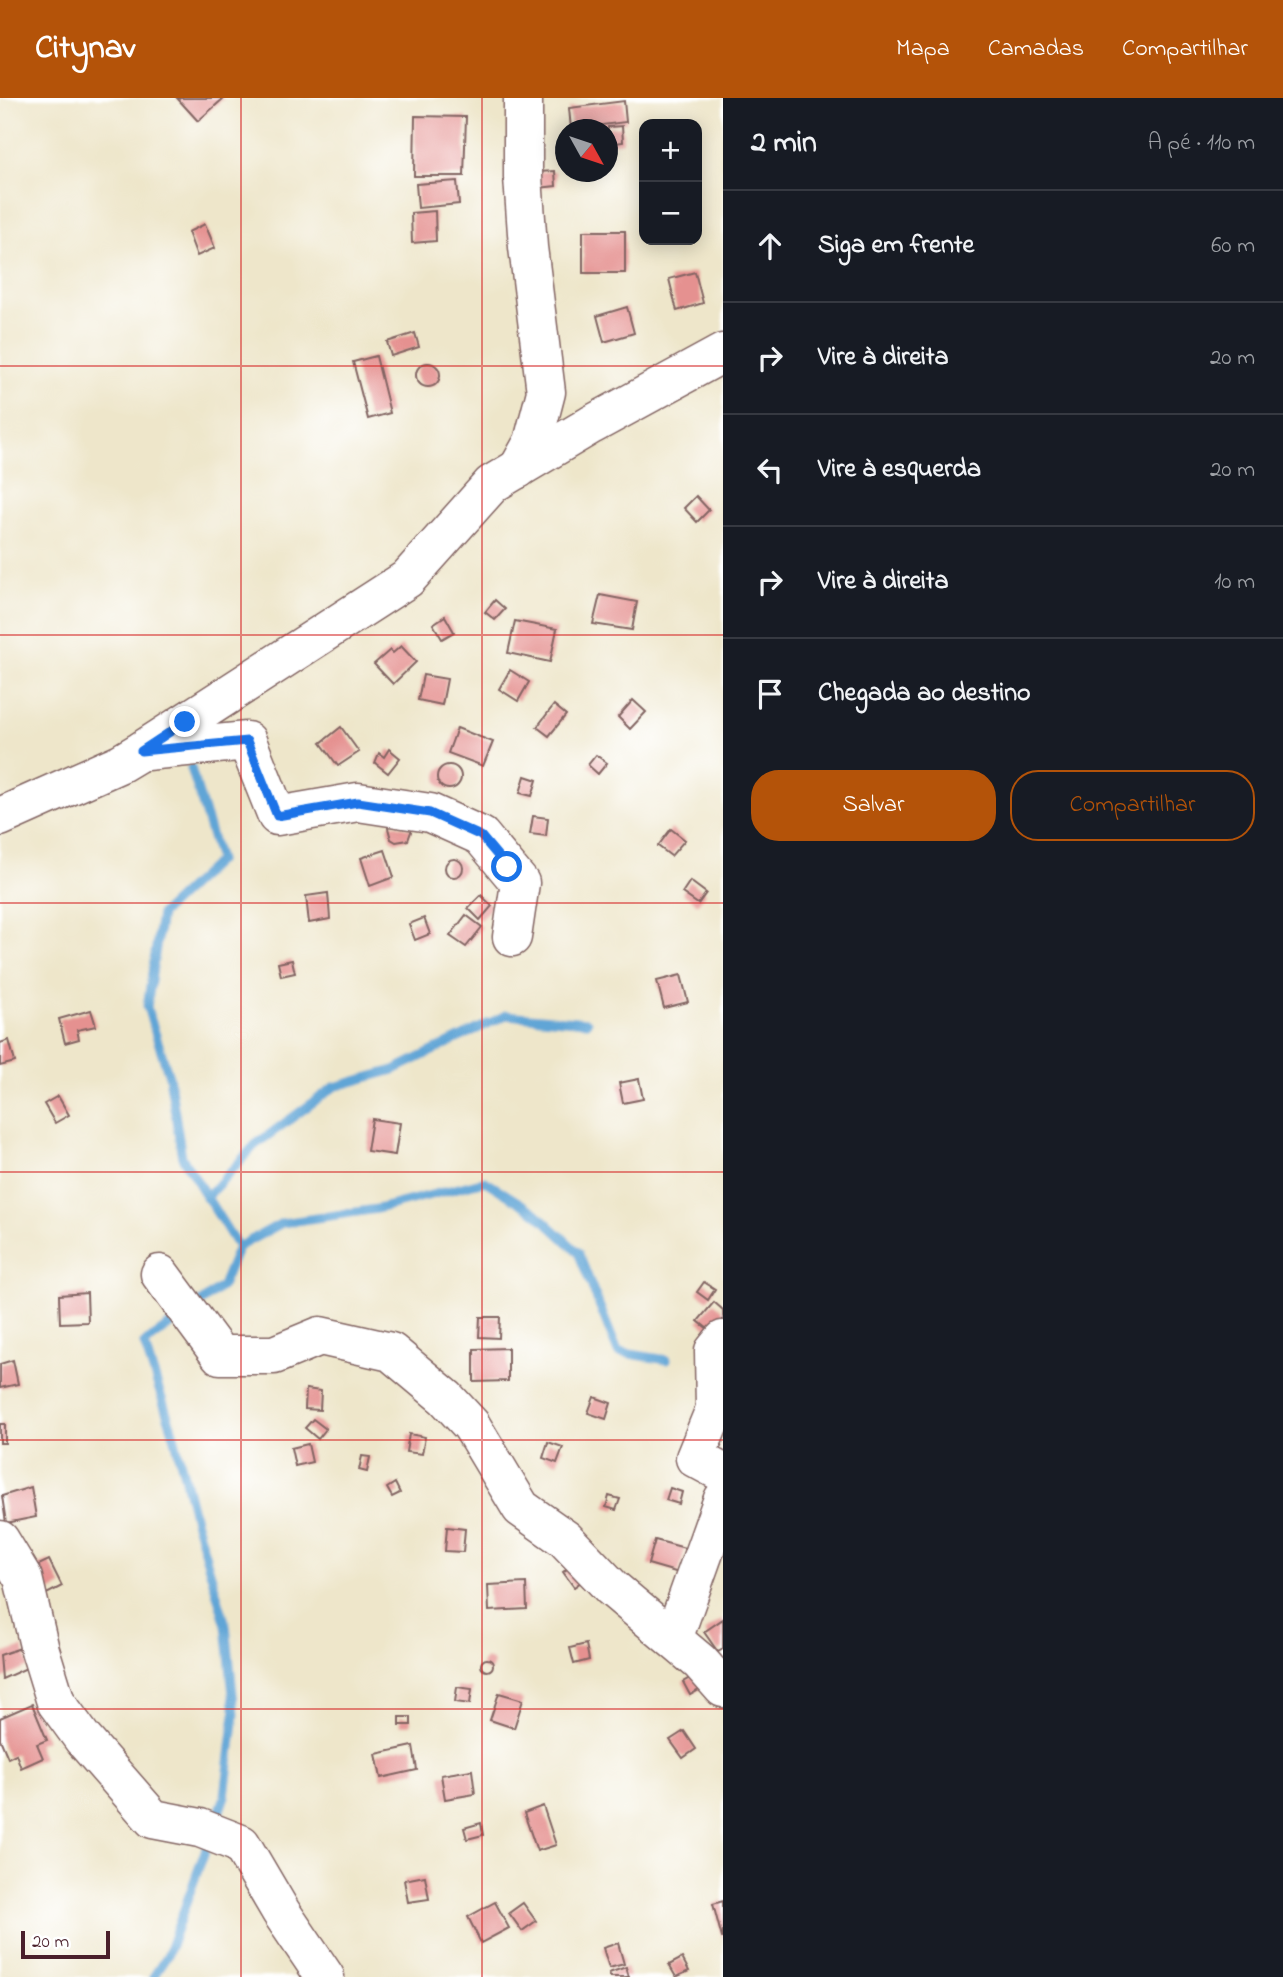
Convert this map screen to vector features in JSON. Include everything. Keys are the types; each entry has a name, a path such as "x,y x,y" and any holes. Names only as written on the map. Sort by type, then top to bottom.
{"street":[{"path":"518,469 533,442 546,392 528,247 523,177 523,98"},
{"path":"0,817 121,764 407,579 492,484 591,425 723,353"},
{"path":"141,751 247,741 277,816 358,802 430,813 481,836 520,883 512,937"},
{"path":"160,1274 220,1355 274,1355 320,1336 391,1352 446,1398 471,1426 521,1508 565,1539 612,1588 700,1662 723,1688"},
{"path":"723,1340 714,1351 715,1409 695,1458 723,1473"},
{"path":"673,1639 723,1499"},
{"path":"0,1539 23,1578 56,1702 83,1739 153,1819 200,1828 241,1844 281,1912 325,1977"}],"building":[{"path":"177,98 224,98 198,121"},
{"path":"624,101 626,122 618,123 618,119 570,119 569,108"},
{"path":"415,116 466,117 464,176 414,176"},
{"path":"618,126 622,126 623,142 618,143"},
{"path":"555,171 556,186 539,188 538,172"},
{"path":"457,181 459,204 418,208 416,184"},
{"path":"435,211 436,241 412,243 411,213"},
{"path":"205,224 215,248 197,256 188,232"},
{"path":"583,231 625,231 625,273 583,273"},
{"path":"695,272 703,303 677,311 669,279"},
{"path":"627,307 634,333 604,342 597,316"},
{"path":"415,333 419,347 391,356 387,342"},
{"path":"376,356 390,413 368,419 353,362"},
{"path":"428,363 439,370 440,375 433,386 428,387 417,380 416,375 423,364"},
{"path":"696,496 709,510 697,522 684,508"},
{"path":"600,595 637,602 632,630 593,624"},
{"path":"495,600 505,609 495,620 485,612"},
{"path":"445,616 454,632 442,639 433,624"},
{"path":"515,621 557,629 550,662 508,653"},
{"path":"401,646 416,662 393,684 374,664 390,650 393,653"},
{"path":"510,670 529,682 518,701 499,689"},
{"path":"423,675 447,679 442,705 418,700"},
{"path":"633,700 646,712 630,729 618,717"},
{"path":"554,705 566,715 549,736 537,727"},
{"path":"341,727 359,752 338,766 321,743"},
{"path":"457,728 493,742 483,766 448,753"},
{"path":"389,749 400,758 388,773 375,763 379,753 384,757"},
{"path":"596,755 607,763 598,774 588,765"},
{"path":"449,765 458,768 461,777 458,786 449,789 440,786 437,777 440,768"},
{"path":"525,776 537,780 532,796 520,793"},
{"path":"533,816 548,818 546,836 530,834"},
{"path":"390,823 412,829 408,840 396,842 391,839 388,828"},
{"path":"671,829 685,840 671,856 658,846"},
{"path":"385,850 394,877 370,886 361,858"},
{"path":"450,859 458,859 463,868 461,875 450,877 445,872 445,864"},
{"path":"690,881 706,893 698,904 682,893"},
{"path":"328,893 330,919 309,923 306,896"},
{"path":"481,895 492,906 480,920 468,908"},
{"path":"466,915 482,927 466,947 450,936"},
{"path":"424,918 430,934 415,940 409,924"},
{"path":"292,960 295,973 281,976 278,963"},
{"path":"681,975 688,1002 664,1008 657,981"},
{"path":"91,1010 96,1026 77,1030 79,1039 65,1043 59,1019"},
{"path":"9,1040 15,1062 0,1066 0,1043"},
{"path":"639,1079 643,1099 623,1103 619,1083"},
{"path":"58,1096 69,1115 55,1123 44,1104"},
{"path":"372,1119 400,1123 395,1155 367,1151"},
{"path":"704,1282 715,1289 708,1300 697,1292"},
{"path":"87,1293 88,1322 60,1323 59,1295"},
{"path":"714,1302 723,1310 723,1331 718,1337 698,1321"},
{"path":"480,1317 500,1317 499,1338 479,1337"},
{"path":"508,1348 508,1381 474,1382 474,1349"},
{"path":"13,1360 18,1384 0,1388 0,1364"},
{"path":"306,1389 321,1391 320,1410 305,1409"},
{"path":"594,1397 611,1403 606,1419 588,1413"},
{"path":"313,1419 326,1429 318,1439 305,1428"},
{"path":"0,1424 5,1424 5,1443 0,1443"},
{"path":"409,1434 425,1437 422,1454 406,1452"},
{"path":"548,1442 563,1447 557,1463 543,1458"},
{"path":"308,1444 312,1462 295,1466 291,1448"},
{"path":"362,1456 370,1457 367,1472 359,1470"},
{"path":"395,1483 400,1493 392,1497 387,1488"},
{"path":"31,1487 36,1517 6,1523 2,1496"},
{"path":"670,1488 682,1492 679,1504 666,1500"},
{"path":"609,1496 620,1499 616,1510 606,1507"},
{"path":"447,1527 465,1529 463,1552 445,1551"},
{"path":"655,1540 685,1548 679,1573 648,1564"},
{"path":"49,1560 62,1586 39,1598 26,1571"},
{"path":"574,1564 585,1579 574,1587 563,1572"},
{"path":"526,1583 527,1609 489,1611 488,1585"},
{"path":"723,1619 723,1649 718,1652 704,1632"},
{"path":"586,1644 589,1660 574,1664 570,1648"},
{"path":"23,1647 29,1667 2,1679 0,1655"},
{"path":"482,1660 492,1660 492,1670 482,1670"},
{"path":"697,1674 704,1687 690,1695 683,1682"},
{"path":"457,1687 472,1689 470,1704 455,1702"},
{"path":"499,1693 523,1700 514,1728 490,1720"},
{"path":"32,1704 47,1740 37,1744 43,1758 21,1768 16,1754 8,1758 0,1739 0,1718"},
{"path":"400,1717 411,1717 411,1725 400,1725"},
{"path":"684,1731 696,1749 683,1758 670,1740"},
{"path":"413,1746 417,1770 381,1778 376,1754"},
{"path":"472,1770 475,1794 445,1799 441,1775"},
{"path":"543,1806 556,1845 537,1851 524,1813"},
{"path":"481,1823 483,1835 467,1839 464,1828"},
{"path":"425,1876 429,1899 408,1902 404,1880"},
{"path":"723,1901 723,1938 722,1938 713,1904"},
{"path":"495,1902 509,1928 481,1943 468,1917"},
{"path":"523,1903 536,1921 522,1931 509,1913"},
{"path":"618,1943 624,1964 609,1968 603,1948"},
{"path":"682,1958 689,1971 676,1977 669,1965"},
{"path":"626,1967 629,1977 610,1977 609,1973"}],"waterway":[{"path":"191,768 219,860 161,914 147,1007 169,1076 182,1157 238,1247 222,1286 195,1307"},
{"path":"206,1198 255,1145 334,1087 394,1070 506,1015 587,1022"},
{"path":"238,1247 282,1223 377,1209 485,1181 536,1213 578,1252 618,1352 667,1360"},
{"path":"180,1318 144,1344 174,1435 195,1520 226,1625 235,1714 225,1796 215,1824"},
{"path":"153,1977 167,1956 209,1840"}],"route":[{"path":"185,722 141,751 247,741 277,816 358,802 430,813 481,836 507,867"}]}
